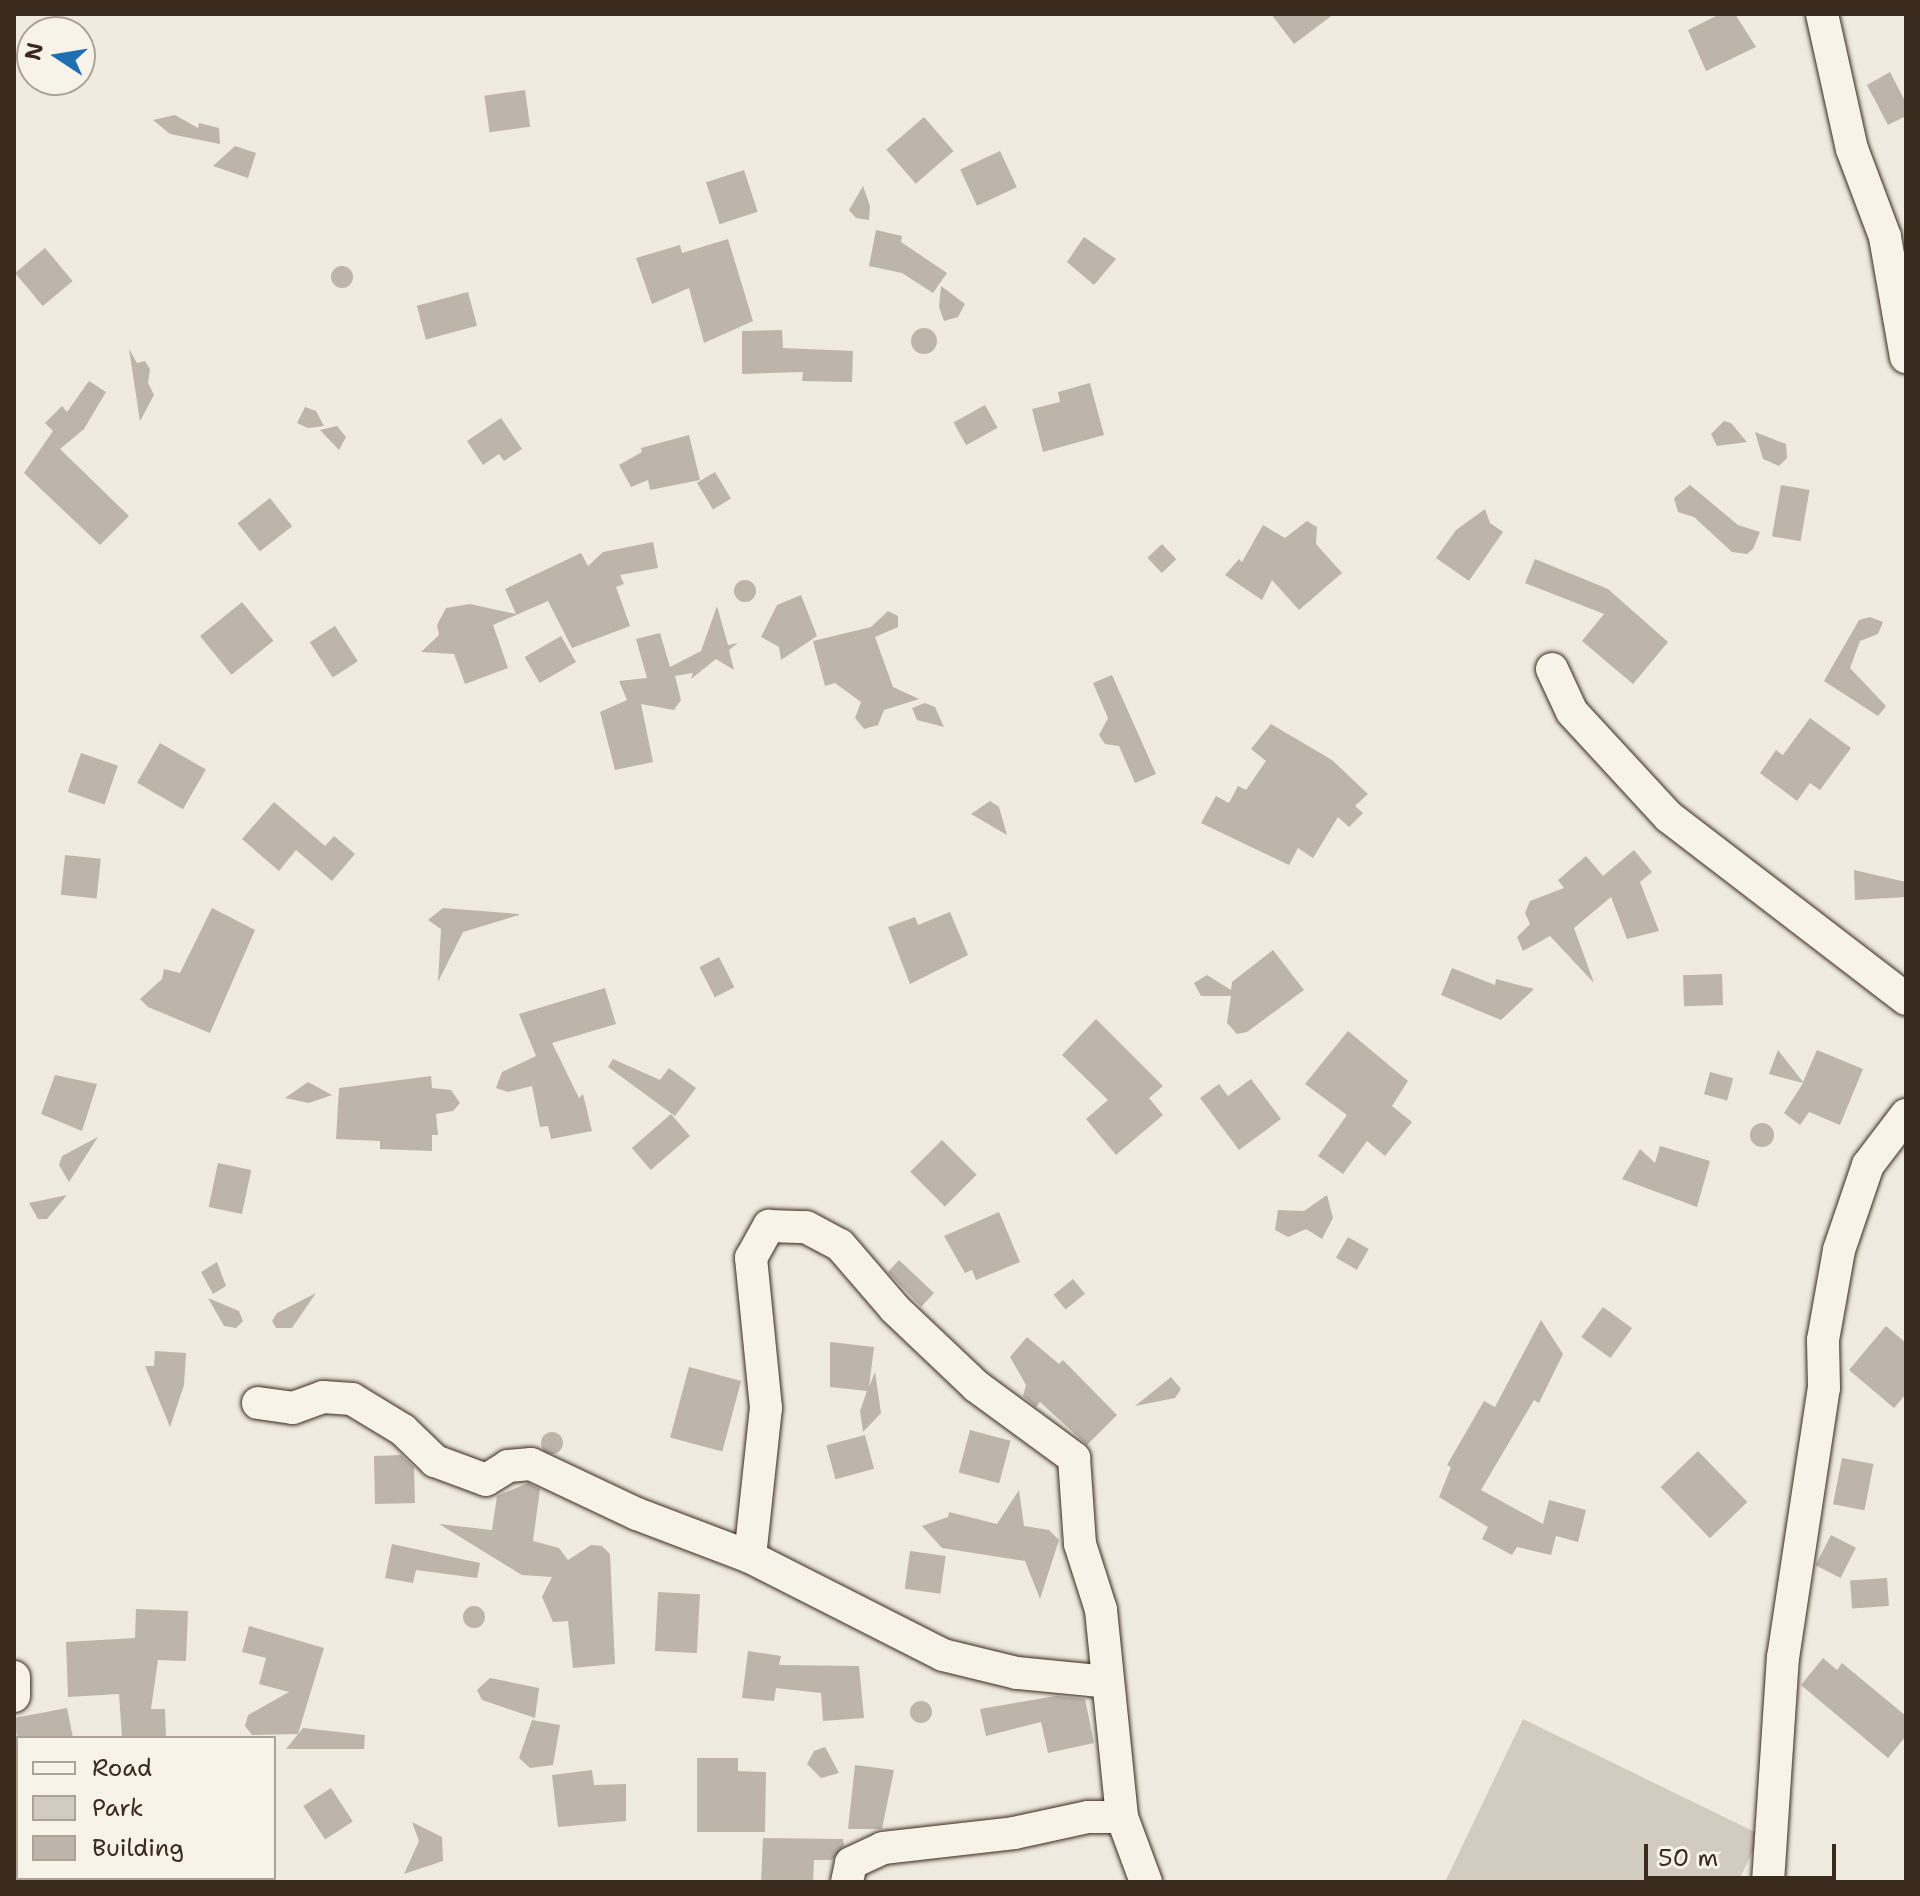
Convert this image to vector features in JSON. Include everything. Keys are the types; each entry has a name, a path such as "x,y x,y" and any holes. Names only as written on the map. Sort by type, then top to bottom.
{"street":[{"path":"1822,14 1852,149 1885,237 1906,357"},
{"path":"1552,669 1572,712 1669,817 1906,999"},
{"path":"1768,1882 1783,1658 1839,1250 1868,1165 1906,1115"},
{"path":"750,1557 766,1408 751,1258 769,1226 806,1227 840,1245 895,1309 976,1386 1074,1458 1080,1544 1101,1610 1122,1817 1146,1882"},
{"path":"258,1403 293,1408 323,1397 352,1399 403,1430 435,1461 486,1480 508,1466 531,1464 637,1514 750,1557 943,1655 1017,1673 1108,1682"},
{"path":"14,1677 14,1696"},
{"path":"847,1882 851,1863 883,1848 1014,1833 1088,1817 1122,1817"}],"green space":[{"path":"1523,1719 1761,1835 1738,1882 1445,1882"}],"building":[{"path":"1271,14 1334,14 1294,44"},
{"path":"1720,14 1735,14 1756,47 1706,71 1688,30"},
{"path":"1890,72 1906,103 1906,116 1888,125 1867,85"},
{"path":"525,90 530,127 490,132 484,96"},
{"path":"175,115 198,128 199,123 219,128 220,144 170,134 153,120"},
{"path":"924,117 954,151 916,184 886,150"},
{"path":"235,146 256,153 248,178 213,166"},
{"path":"1000,151 1017,187 977,206 960,170"},
{"path":"744,170 758,212 720,224 706,182"},
{"path":"863,186 870,206 869,220 856,218 849,210"},
{"path":"876,230 902,236 901,242 947,273 933,293 902,273 869,266"},
{"path":"1084,237 1116,259 1094,285 1067,262"},
{"path":"728,239 753,321 704,343 689,288 652,304 636,258 680,245 682,253"},
{"path":"45,248 73,281 43,306 15,273"},
{"path":"342,266 350,269 353,277 350,285 342,288 334,285 331,277 334,269"},
{"path":"941,286 965,304 958,317 944,321 939,307"},
{"path":"468,292 477,326 426,340 417,306"},
{"path":"924,328 933,332 937,341 933,350 924,354 915,350 911,341 915,332"},
{"path":"782,330 783,348 853,351 852,382 802,381 803,372 742,374 742,331"},
{"path":"129,349 137,363 145,361 150,369 148,383 154,395 140,421"},
{"path":"89,381 106,392 84,429 60,449 129,516 100,545 24,473 53,431 45,423 62,406 67,412"},
{"path":"1090,383 1104,435 1043,452 1032,409 1060,402 1058,392"},
{"path":"985,405 998,428 966,445 954,422"},
{"path":"305,407 316,411 324,426 308,428 297,423"},
{"path":"501,418 522,449 504,461 499,454 483,465 467,441"},
{"path":"1724,421 1731,423 1747,442 1717,446 1711,434"},
{"path":"337,426 346,437 339,450 320,430"},
{"path":"1755,432 1786,444 1787,458 1779,466 1763,459"},
{"path":"689,435 700,480 650,490 648,480 631,487 619,465 642,452 641,448"},
{"path":"715,472 731,499 713,509 697,483"},
{"path":"1690,485 1738,525 1760,532 1753,549 1747,554 1732,552 1694,517 1678,512 1674,498"},
{"path":"1781,485 1810,490 1801,541 1772,536"},
{"path":"270,498 292,526 260,552 238,523"},
{"path":"1485,509 1490,523 1503,532 1469,581 1436,558 1456,530"},
{"path":"1307,521 1317,527 1316,544 1342,573 1299,610 1272,580 1262,600 1225,575 1239,559 1242,562 1263,525 1285,538"},
{"path":"653,542 658,568 620,575 624,584 616,587 630,626 572,648 548,601 493,625 508,668 465,684 454,654 421,652 439,635 437,625 446,608 470,604 516,614 505,589 581,553 588,566 603,552"},
{"path":"1162,544 1176,559 1162,573 1147,558"},
{"path":"1535,559 1608,589 1668,642 1633,684 1582,641 1604,614 1525,583"},
{"path":"745,580 753,583 756,591 753,599 745,602 737,599 734,591 737,583"},
{"path":"801,595 817,636 781,660 779,647 761,637 777,605"},
{"path":"242,602 273,641 232,675 200,636"},
{"path":"717,606 728,645 738,643 729,650 734,670 716,659 691,679 693,673 675,676 681,700 674,710 641,704 653,762 615,770 600,712 627,700 619,681 647,678 636,639 660,633 670,667 701,651"},
{"path":"888,611 898,616 898,627 875,637 893,687 919,699 884,710 878,725 864,729 855,718 861,702 835,683 825,686 813,641 871,627"},
{"path":"1870,617 1883,622 1878,634 1860,641 1850,668 1886,706 1878,716 1824,681 1859,620"},
{"path":"335,626 358,661 333,678 310,642"},
{"path":"561,636 576,662 540,683 525,657"},
{"path":"1112,675 1156,774 1135,783 1119,746 1105,744 1099,735 1108,718 1093,683"},
{"path":"925,703 935,707 944,727 917,720 912,708"},
{"path":"1810,718 1851,748 1820,790 1810,783 1797,801 1760,773 1776,750 1783,755"},
{"path":"1271,724 1332,760 1368,794 1355,806 1363,813 1349,827 1338,817 1313,858 1298,848 1289,865 1201,823 1216,796 1229,803 1238,786 1246,790 1266,761 1251,749"},
{"path":"160,743 206,770 183,809 137,783"},
{"path":"81,753 118,766 105,804 68,792"},
{"path":"990,801 999,807 1007,835 971,814"},
{"path":"274,802 325,846 334,836 355,854 332,881 296,850 279,871 242,839"},
{"path":"1634,850 1652,872 1640,882 1659,931 1627,939 1611,897 1574,928 1594,983 1550,936 1523,951 1517,937 1530,924 1525,913 1530,901 1564,888 1558,880 1586,856 1603,876"},
{"path":"65,855 101,859 97,899 61,895"},
{"path":"1854,870 1906,882 1906,897 1855,900"},
{"path":"212,908 255,930 210,1033 148,1007 140,999 162,979 164,969 180,973"},
{"path":"443,908 519,915 463,932 438,982 441,929 428,920"},
{"path":"950,912 968,955 910,984 888,927 915,917 918,925"},
{"path":"1273,950 1304,990 1247,1032 1237,1034 1227,1023 1231,996 1201,996 1194,983 1207,975 1231,990 1232,982"},
{"path":"719,957 734,987 715,997 699,967"},
{"path":"1452,968 1495,985 1496,979 1534,989 1501,1020 1441,995"},
{"path":"1722,974 1723,1005 1684,1006 1683,975"},
{"path":"605,988 616,1024 552,1043 579,1098 583,1094 592,1131 551,1139 548,1126 540,1127 532,1086 508,1092 496,1088 502,1072 536,1056 519,1014"},
{"path":"1096,1019 1163,1086 1149,1098 1163,1115 1116,1155 1086,1119 1108,1100 1062,1055"},
{"path":"1348,1031 1408,1081 1392,1106 1412,1122 1385,1156 1367,1141 1343,1174 1318,1156 1347,1115 1305,1084"},
{"path":"1778,1050 1803,1082 1817,1050 1863,1069 1840,1125 1809,1112 1800,1125 1784,1113 1803,1083 1769,1074"},
{"path":"613,1059 660,1080 669,1068 696,1088 675,1116 608,1067"},
{"path":"1710,1072 1733,1078 1727,1100 1704,1094"},
{"path":"55,1075 97,1084 82,1131 41,1114"},
{"path":"431,1076 432,1088 451,1090 460,1103 453,1111 436,1114 438,1135 432,1135 432,1151 380,1149 380,1141 336,1139 339,1088"},
{"path":"1251,1079 1281,1119 1239,1150 1200,1098 1219,1084 1228,1096"},
{"path":"308,1082 332,1095 309,1103 285,1098"},
{"path":"671,1114 690,1136 651,1170 632,1148"},
{"path":"1762,1123 1771,1126 1774,1135 1771,1144 1762,1147 1753,1144 1750,1135 1753,1126"},
{"path":"98,1137 69,1182 59,1165 62,1156"},
{"path":"942,1140 977,1175 945,1206 910,1172"},
{"path":"1660,1146 1710,1161 1697,1207 1622,1179 1640,1149 1655,1163"},
{"path":"218,1163 251,1170 242,1214 209,1207"},
{"path":"67,1195 47,1219 38,1219 29,1203"},
{"path":"1327,1195 1333,1218 1322,1239 1306,1229 1288,1237 1275,1230 1278,1210 1304,1211"},
{"path":"999,1212 1020,1262 976,1280 972,1270 965,1273 944,1236"},
{"path":"1348,1237 1369,1249 1357,1270 1336,1258"},
{"path":"899,1260 934,1293 921,1307 888,1272"},
{"path":"217,1262 226,1286 213,1294 201,1272"},
{"path":"1073,1279 1085,1294 1066,1309 1054,1295"},
{"path":"316,1293 292,1328 276,1328 272,1321 277,1313"},
{"path":"208,1298 239,1311 243,1321 236,1328 224,1326"},
{"path":"1603,1307 1632,1328 1610,1358 1581,1337"},
{"path":"1541,1320 1563,1354 1539,1403 1534,1400 1481,1490 1543,1524 1549,1500 1586,1510 1578,1542 1556,1536 1551,1555 1517,1547 1512,1555 1482,1539 1488,1527 1439,1497 1451,1467 1447,1465 1484,1401 1495,1407"},
{"path":"1886,1326 1906,1343 1906,1394 1894,1408 1849,1370"},
{"path":"1027,1337 1059,1364 1063,1360 1117,1415 1087,1445 1040,1402 1036,1407 1023,1396 1026,1385 1010,1357"},
{"path":"830,1342 874,1347 869,1387 875,1372 881,1413 863,1432 860,1411 867,1391 830,1387"},
{"path":"155,1351 186,1353 184,1385 170,1427 145,1366 154,1366"},
{"path":"689,1367 741,1381 722,1451 670,1438"},
{"path":"1171,1377 1181,1389 1175,1398 1135,1406"},
{"path":"970,1430 1011,1441 999,1483 959,1473"},
{"path":"552,1432 560,1435 563,1443 560,1451 552,1454 544,1451 541,1443 544,1435"},
{"path":"865,1435 874,1469 835,1479 826,1445"},
{"path":"1698,1451 1747,1502 1710,1538 1661,1487"},
{"path":"401,1455 414,1467 415,1503 375,1504 374,1456"},
{"path":"1842,1458 1873,1464 1864,1510 1833,1504"},
{"path":"528,1483 540,1489 533,1541 559,1548 568,1560 591,1545 602,1546 610,1554 615,1664 573,1668 568,1621 553,1622 542,1597 552,1577 522,1575 439,1524 492,1530 497,1496"},
{"path":"1019,1490 1024,1526 1049,1530 1059,1540 1040,1599 1025,1561 942,1548 922,1526 948,1517 949,1512 997,1524"},
{"path":"1831,1535 1856,1548 1841,1578 1816,1565"},
{"path":"392,1544 480,1563 477,1578 416,1570 413,1583 385,1578"},
{"path":"910,1551 946,1556 940,1594 905,1589"},
{"path":"1887,1578 1889,1606 1852,1609 1850,1581"},
{"path":"658,1592 700,1594 697,1653 655,1651"},
{"path":"474,1606 482,1609 485,1617 482,1625 474,1628 466,1625 463,1617 466,1609"},
{"path":"136,1609 188,1611 186,1661 158,1660 151,1709 165,1709 166,1736 122,1736 119,1694 68,1697 66,1642 135,1638"},
{"path":"249,1626 324,1648 298,1734 252,1735 245,1726 248,1715 289,1692 259,1684 266,1658 242,1652"},
{"path":"748,1651 781,1656 779,1665 859,1666 864,1718 823,1721 821,1693 776,1688 774,1701 742,1698"},
{"path":"1823,1658 1837,1670 1842,1663 1906,1716 1906,1736 1888,1758 1801,1685"},
{"path":"490,1678 539,1688 535,1718 482,1700 477,1690"},
{"path":"1056,1696 1085,1699 1094,1743 1048,1753 1041,1722 986,1736 980,1709"},
{"path":"921,1701 929,1704 932,1712 929,1720 921,1723 913,1720 910,1712 913,1704"},
{"path":"67,1708 73,1736 17,1736 14,1718"},
{"path":"532,1720 560,1725 553,1765 530,1768 519,1758"},
{"path":"303,1728 365,1735 364,1749 286,1749"},
{"path":"825,1747 839,1773 821,1778 807,1764 814,1751"},
{"path":"697,1758 738,1758 738,1771 766,1772 765,1832 697,1832"},
{"path":"855,1765 894,1770 882,1829 848,1829"},
{"path":"592,1770 594,1785 626,1784 626,1821 558,1827 552,1775"},
{"path":"331,1788 353,1822 325,1840 303,1806"},
{"path":"412,1822 442,1837 443,1861 404,1874 419,1841"},
{"path":"763,1838 843,1839 844,1846 832,1860 814,1860 813,1882 761,1882"}]}
